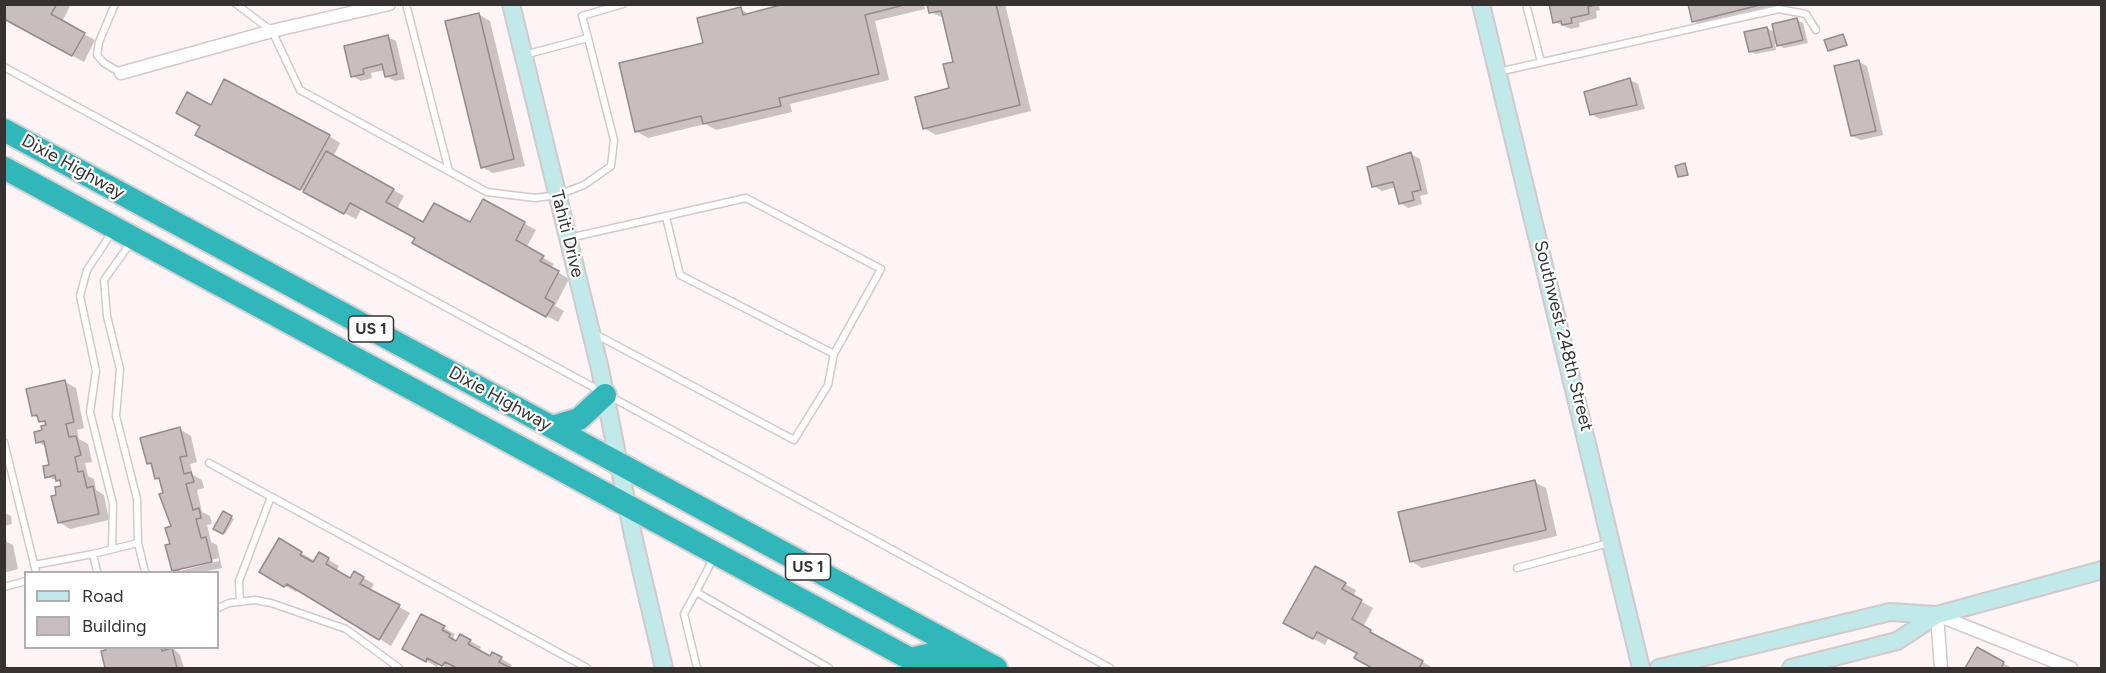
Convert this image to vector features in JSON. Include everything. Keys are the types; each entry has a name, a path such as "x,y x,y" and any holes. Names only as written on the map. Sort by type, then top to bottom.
{"highway":[{"name":"Dixie Highway","path":"4,130 996,669"},
{"name":"Dixie Highway","path":"4,168 716,554 914,665"},
{"path":"552,427 579,420 605,395"},
{"path":"914,665 932,654 962,669"}],"street":[{"path":"121,73 347,9 389,4"},
{"name":"Tahiti Drive","path":"511,4 591,333 664,669"},
{"name":"Southwest 248th Street","path":"1481,4 1641,669"},
{"path":"1791,669 1897,641 1937,615 2102,570"},
{"path":"1659,669 1890,612 1937,615 2071,669"},
{"path":"1937,615 1941,669"}],"lane":[{"path":"115,4 99,42 97,55 104,63 121,73"},
{"path":"236,4 272,31 300,90 487,192 535,198 558,195 585,184 611,166 615,140 582,16 623,4"},
{"path":"406,4 449,171"},
{"path":"1527,4 1541,62"},
{"path":"1498,72 1779,9 1806,14 1816,30"},
{"path":"523,55 588,38"},
{"path":"4,67 1110,669"},
{"path":"568,238 746,198 881,269 834,353 828,385 794,440 591,333"},
{"path":"666,217 680,275 834,353"},
{"path":"125,233 104,280 107,316 120,369 116,416 136,499 138,543 145,571"},
{"path":"112,549 113,504 90,412 96,371 80,296 87,270 125,233"},
{"path":"4,442 35,569 138,543"},
{"path":"209,463 587,669"},
{"path":"240,602 239,581 271,497"},
{"path":"1516,568 1612,543"},
{"path":"93,554 97,571"},
{"path":"697,669 684,614 716,554"},
{"path":"4,586 24,581"},
{"path":"696,592 829,669"},
{"path":"219,608 255,600 271,603 346,629 399,669"}],"building":[{"path":"4,4 57,4 51,14 85,33 72,56 4,19"},
{"path":"784,4 908,4 865,15 879,74 779,98 781,106 703,124 701,116 635,132 619,63 703,43 697,18 741,7 743,15"},
{"path":"927,4 996,4 1020,105 923,129 915,97 949,88 943,64 953,62 941,11 929,13"},
{"path":"1549,4 1592,4 1592,6 1588,6 1589,14 1571,18 1572,23 1562,25 1561,21 1553,23"},
{"path":"1688,4 1764,4 1692,22"},
{"path":"479,13 514,159 481,168 445,21"},
{"path":"1797,18 1803,40 1777,46 1772,24"},
{"path":"1767,27 1772,47 1749,52 1744,32"},
{"path":"1843,34 1847,45 1828,51 1824,40"},
{"path":"388,35 397,74 385,77 382,64 363,69 364,74 351,77 344,46"},
{"path":"1859,60 1876,131 1851,136 1834,66"},
{"path":"1630,78 1637,105 1590,115 1584,92"},
{"path":"224,79 330,135 300,190 195,135 200,126 176,113 187,92 211,105"},
{"path":"326,151 394,189 386,202 423,222 434,203 470,222 483,199 525,222 516,240 544,256 540,261 559,271 545,298 554,303 546,317 412,243 415,238 350,203 344,214 303,192"},
{"path":"1411,152 1421,190 1412,192 1414,200 1399,204 1393,182 1372,187 1367,167"},
{"path":"1685,163 1688,175 1678,177 1675,166"},
{"path":"65,380 74,422 66,424 69,437 76,436 81,455 75,457 78,472 83,471 87,488 93,486 99,514 58,523 51,496 56,495 55,487 61,486 60,480 56,481 55,475 45,478 43,466 49,465 44,441 36,443 34,432 42,430 41,426 46,425 45,421 39,422 37,415 32,416 26,389"},
{"path":"180,427 187,456 180,457 184,474 191,472 194,482 186,484 193,510 199,508 201,518 196,519 201,538 206,537 212,562 172,571 165,545 170,544 165,528 171,526 159,494 163,493 159,478 155,479 151,463 147,464 140,438"},
{"path":"1535,480 1546,530 1410,562 1398,512"},
{"path":"223,511 232,516 223,534 213,529"},
{"path":"279,538 302,552 300,555 313,562 319,552 329,558 326,564 350,578 354,571 364,577 360,584 400,605 379,640 287,584 284,587 259,572"},
{"path":"1315,566 1346,583 1342,589 1362,600 1352,619 1371,630 1370,632 1423,661 1419,668 1372,668 1354,658 1357,653 1317,632 1313,639 1283,623"},
{"path":"421,614 445,626 442,630 450,634 449,637 456,641 460,634 471,640 468,644 490,656 492,652 502,657 499,662 511,668 457,668 445,662 442,666 427,658 426,662 402,649"},
{"path":"1977,647 2004,662 2001,668 1965,668"},
{"path":"161,649 162,651 172,649 177,668 105,668 101,651"}]}
